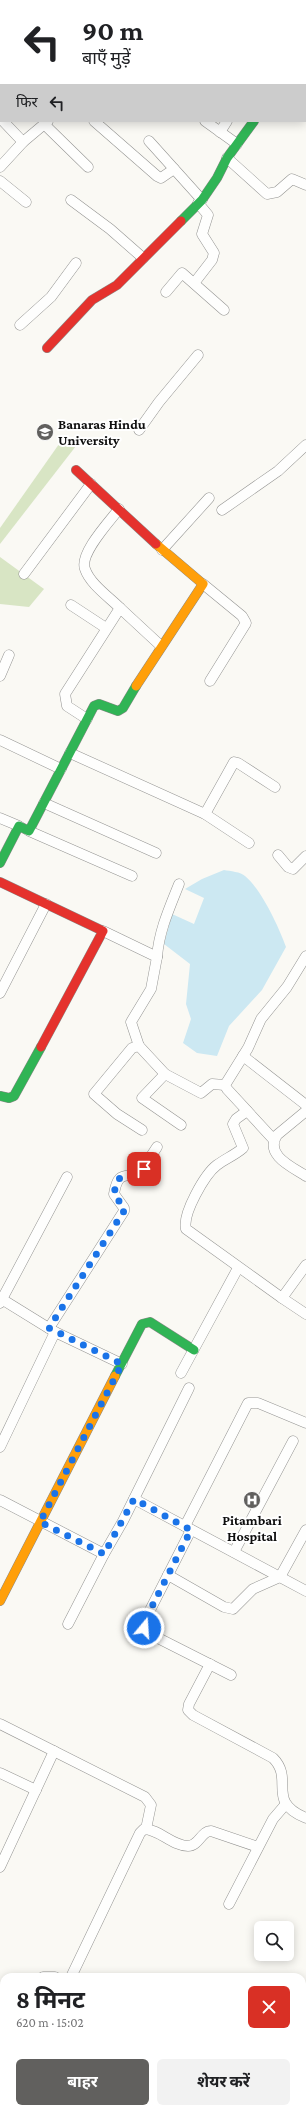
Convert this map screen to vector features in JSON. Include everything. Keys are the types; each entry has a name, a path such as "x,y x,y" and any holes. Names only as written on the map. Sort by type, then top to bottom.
{"street":[{"path":"4,122 23,142"},
{"path":"95,122 157,176 161,178 165,177 174,169"},
{"path":"206,122 238,144"},
{"path":"220,132 226,122"},
{"path":"47,348 92,300 117,285 200,201 217,178 227,158 253,122"},
{"path":"0,167 23,142 47,123 88,167"},
{"path":"149,141 200,201 208,215 202,234 214,253 212,260 195,282"},
{"path":"227,158 267,194 277,192 292,179 306,185"},
{"path":"0,181 26,202"},
{"path":"71,200 110,229 143,258"},
{"path":"20,325 51,297 76,264"},
{"path":"166,292 182,273 195,282 224,310"},
{"path":"139,430 159,402 198,355"},
{"path":"222,510 278,471 306,445"},
{"path":"76,470 162,550 242,616 246,623 210,681"},
{"path":"24,574 91,484"},
{"path":"162,550 209,498"},
{"path":"119,509 88,549 84,568 99,588 161,646"},
{"path":"29,830 94,706 99,704 118,711 123,708 161,646 203,584"},
{"path":"71,605 106,628"},
{"path":"87,719 67,706 65,694 120,608"},
{"path":"0,676 9,655"},
{"path":"0,740 61,769"},
{"path":"70,754 205,814 249,843"},
{"path":"205,814 234,762 275,786"},
{"path":"44,803 156,853"},
{"path":"0,818 132,876"},
{"path":"0,863 19,826"},
{"path":"278,855 288,867 293,869 306,856"},
{"path":"0,882 157,957"},
{"path":"179,884 162,927 149,993 132,1022 139,1046 164,1074 201,1093 212,1084 225,1085"},
{"path":"0,993 46,904"},
{"path":"0,1096 9,1098 19,1089 103,931"},
{"path":"225,1085 243,1056 261,1019 287,987 306,956"},
{"path":"139,1046 132,1048 94,1094 117,1114 142,1130"},
{"path":"243,1056 306,1105"},
{"path":"164,1074 142,1098 181,1125"},
{"path":"225,1085 227,1090 274,1140"},
{"path":"247,1111 236,1119 233,1124 243,1148 211,1171 196,1195 185,1225 188,1232 306,1314"},
{"path":"306,1111 277,1135 274,1140 275,1152 278,1157 306,1176"},
{"path":"0,1448 52,1330 124,1211 124,1208 114,1194 120,1178 126,1174 140,1173 157,1147"},
{"path":"67,1177 1,1300 52,1330 122,1364"},
{"path":"282,1298 306,1265"},
{"path":"181,1373 238,1268"},
{"path":"0,1601 142,1324 145,1322 150,1322 194,1350"},
{"path":"68,1624 134,1499 189,1388"},
{"path":"231,1675 150,1634 144,1628 146,1618 168,1575 188,1528 248,1403 258,1403 306,1423"},
{"path":"234,1552 293,1441"},
{"path":"134,1499 306,1591"},
{"path":"0,1500 104,1554"},
{"path":"168,1575 229,1609 238,1606 253,1589 280,1577 306,1530"},
{"path":"210,1664 188,1704 188,1710 193,1715 278,1762 281,1768 282,1789 285,1805 288,1809 306,1818"},
{"path":"0,1724 149,1800 151,1809 146,1829 140,1833 73,1973"},
{"path":"0,1867 54,1751"},
{"path":"0,1773 36,1790"},
{"path":"229,1904 273,1819 285,1805"},
{"path":"146,1829 185,1845 193,1844 205,1832 211,1831 258,1847"}],"green space":[{"path":"64,437 76,446 0,544 0,528"},
{"path":"0,557 44,589 29,607 0,604"}],"water":[{"path":"224,870 241,874 251,882 269,909 286,947 262,990 229,1026 217,1056 197,1053 183,1043 191,1019 186,1004 190,964 164,944 172,914 194,924 204,898 185,889 202,879"}],"traffic: fast":[{"path":"181,221 202,200 217,178 227,158 253,122"},
{"path":"0,863 19,826 29,831 94,706 99,704 118,711 123,708 136,686"},
{"path":"0,1096 9,1098 14,1096 41,1047"},
{"path":"115,1376 142,1324 150,1322 194,1350"}],"traffic: slow":[{"path":"136,686 203,584 156,544"},
{"path":"0,1601 115,1376"}],"traffic: jam":[{"path":"47,348 92,300 117,285 181,221"},
{"path":"76,470 156,544"},
{"path":"0,882 103,931 41,1047"}],"place":[{"name":"Banaras Hindu University","path":"45,432"},
{"name":"Pitambari Hospital","path":"252,1500"}],"route":[{"path":"144,1169 140,1173 126,1174 120,1178 114,1194 115,1198 124,1208 124,1211 49,1328 122,1364 40,1522 104,1554 134,1499 191,1530 146,1618 144,1628"}]}
